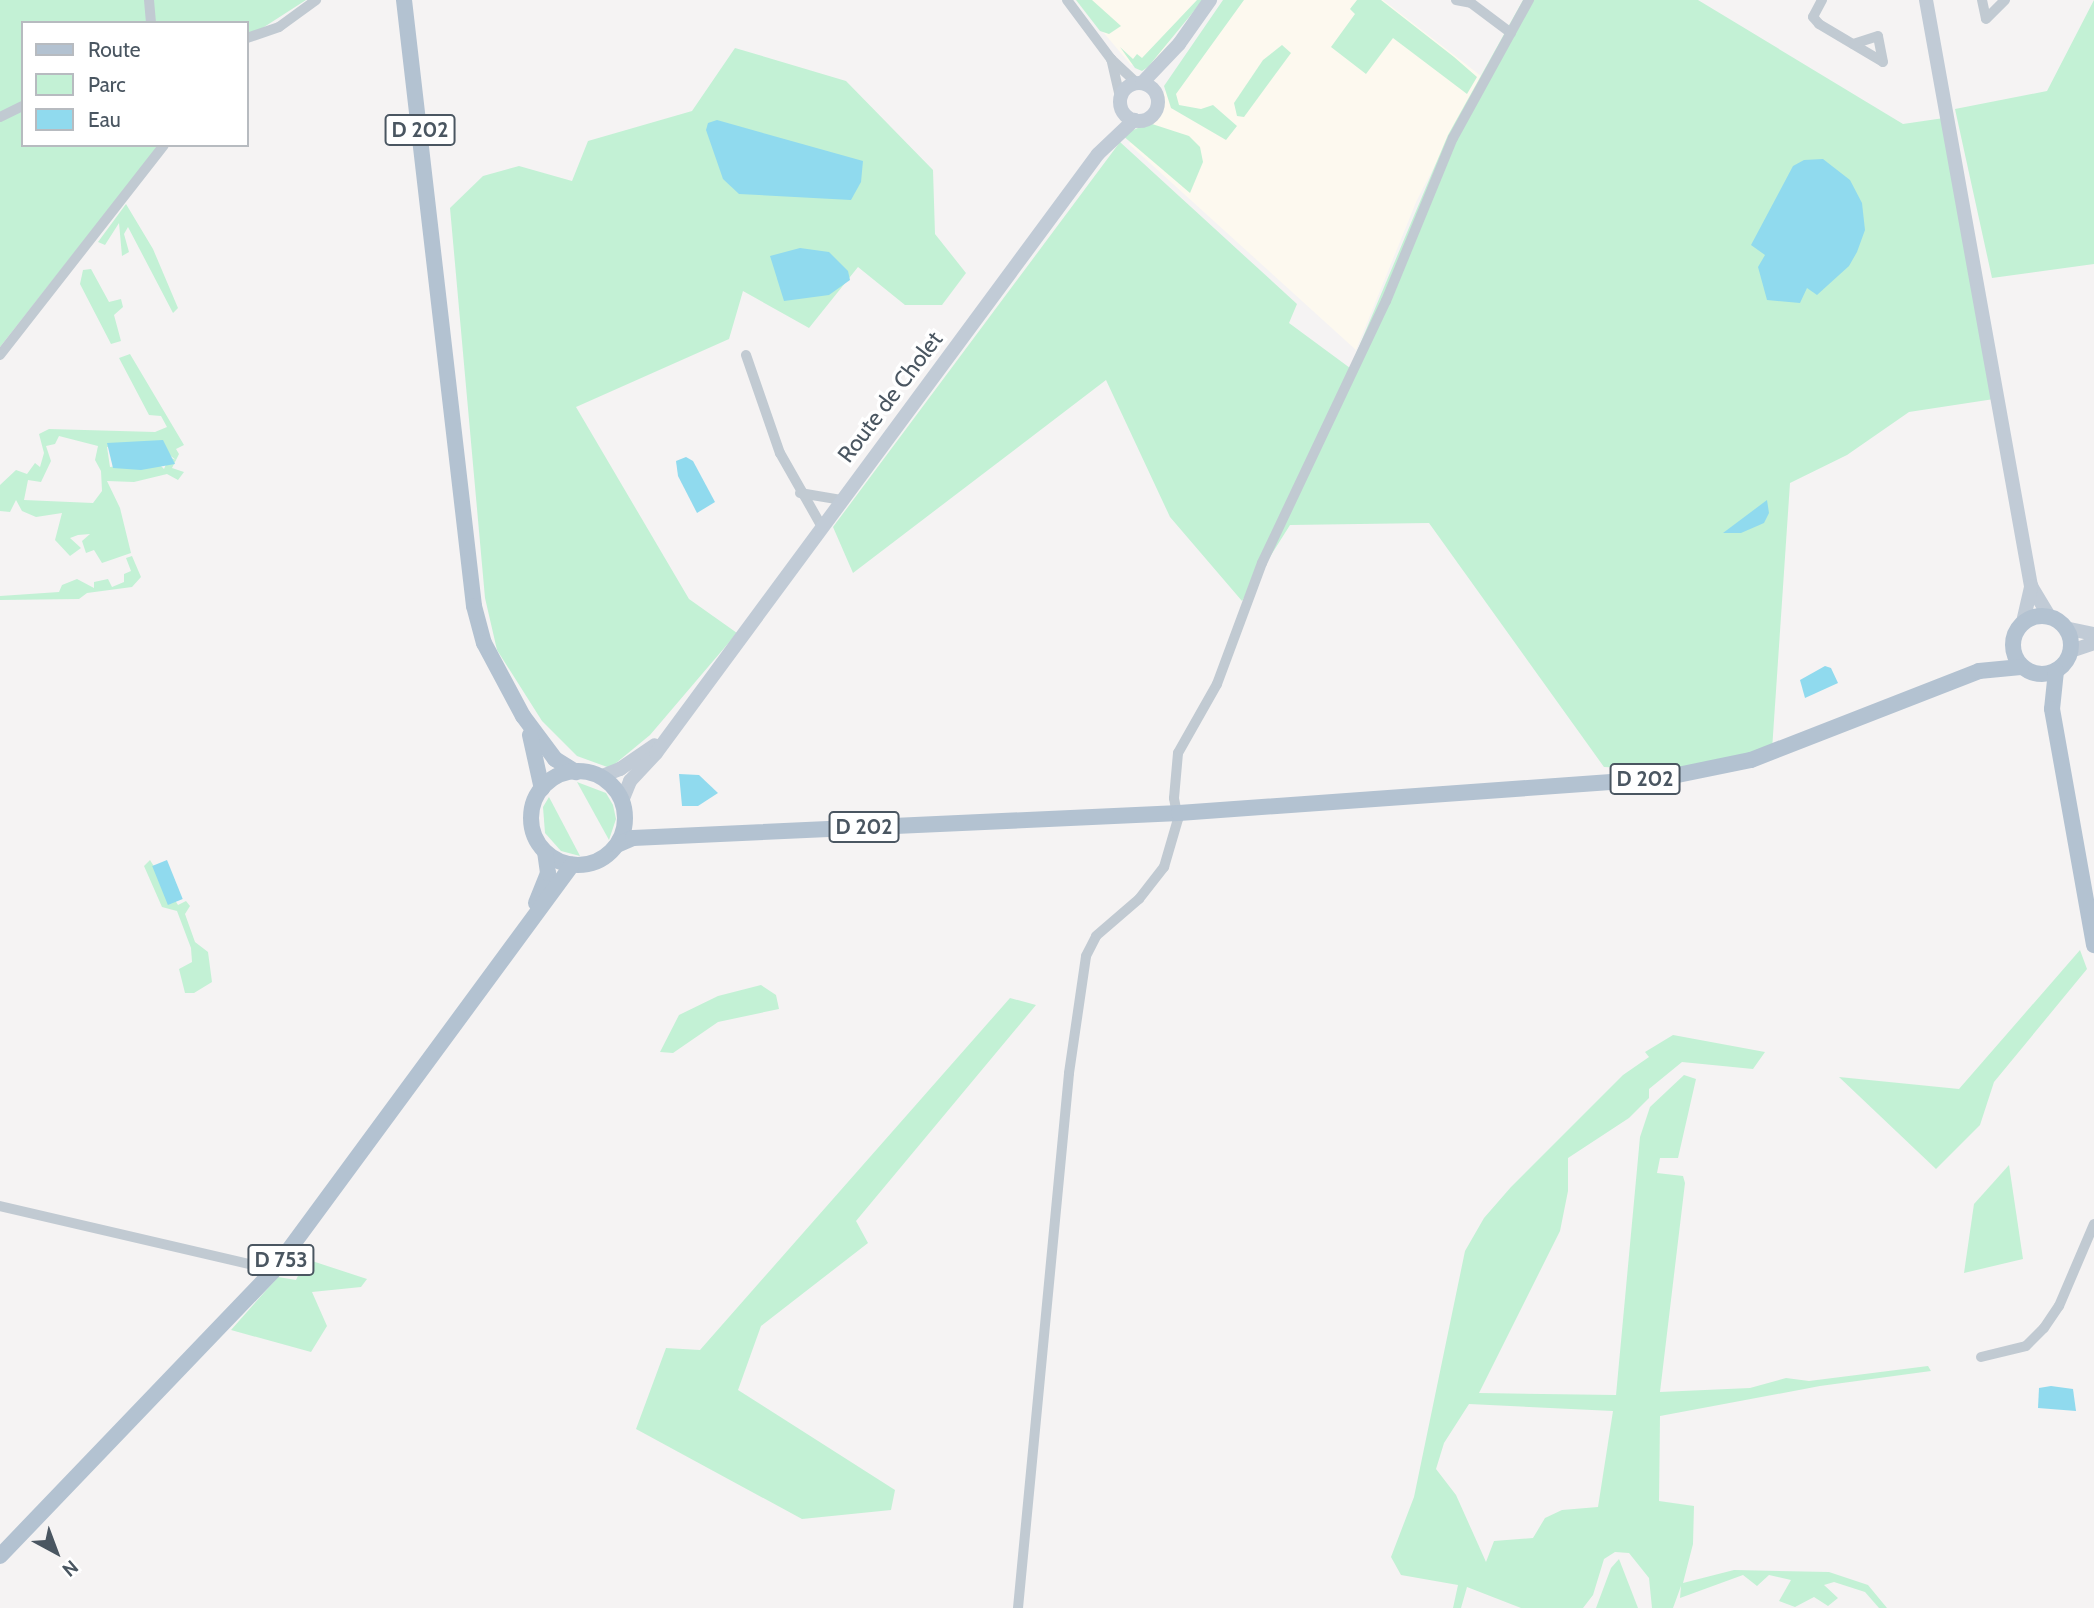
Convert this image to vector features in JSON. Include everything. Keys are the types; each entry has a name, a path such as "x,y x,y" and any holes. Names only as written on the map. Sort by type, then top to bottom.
{"main road":[{"name":"D 202","path":"404,0 474,606 484,643 523,716 555,759 576,772"},
{"path":"1179,44 1121,103 1134,120 1153,115 1158,105 1156,93 1179,44 1210,0"},
{"path":"1926,0 2031,586 2049,616 2065,628 2094,634"},
{"path":"1139,83 1156,93"},
{"name":"Route de Cholet","path":"1098,154 1121,103"},
{"name":"Route de Cholet","path":"676,724 1098,154 1134,120"},
{"path":"2031,586 2023,622 2012,642 2026,670 2052,709"},
{"path":"2023,622 2049,616"},
{"path":"2065,628 2071,651"},
{"name":"D 202","path":"617,845 633,838 1058,816 1628,781 1709,770 1796,745 1979,671 2012,642"},
{"path":"2094,643 2071,651 2056,671 2052,709 2094,945"},
{"name":"D 202","path":"1979,671 2026,670"},
{"path":"2026,670 2056,671"},
{"name":"D 202","path":"523,716 540,765 542,789"},
{"path":"600,777 638,758 676,724"},
{"path":"622,801 600,777 576,772 554,779 542,789 532,814 532,828 545,852 572,865 597,861 617,845 625,820 622,801 630,781 676,724"},
{"name":"D 202","path":"625,820 670,836"},
{"name":"D 753","path":"523,932 548,873 545,852"},
{"name":"D 753","path":"0,1556 274,1270 572,865"}],"street":[{"path":"149,0 151,21"},
{"path":"248,38 279,27 316,0"},
{"path":"1067,0 1111,59 1139,83"},
{"path":"1456,0 1471,3 1511,33"},
{"path":"1018,1608 1081,978 1096,936 1139,899 1164,867 1177,808 1178,753 1217,684 1271,541 1386,301 1454,138 1529,0"},
{"path":"1822,0 1813,17 1853,44"},
{"path":"1982,0 1986,19 2006,0"},
{"path":"1111,59 1121,103"},
{"path":"0,117 21,107"},
{"path":"0,355 162,147"},
{"path":"746,355 780,453 800,493 822,527"},
{"path":"800,493 842,500"},
{"path":"0,1206 274,1270"},
{"path":"1981,1357 2026,1346 2044,1328 2059,1306 2094,1224"}],"shaded area":[{"path":"1076,0 1198,0 1153,65 1131,65"},
{"path":"1227,0 1383,0 1481,76 1417,200 1356,350 1129,144"}],"green space":[{"path":"0,0 306,0 248,37 248,21 21,21 21,147 157,147 0,347"},
{"path":"1076,0 1092,0 1121,26 1109,34 1100,31"},
{"path":"1197,0 1203,0 1148,67 1142,71 1135,68 1120,47 1133,59 1137,54 1142,58"},
{"path":"1223,0 1244,0 1176,94 1179,105 1201,109 1213,105 1237,126 1226,140 1171,108 1164,86"},
{"path":"1357,0 1381,0 1454,57 1477,77 1467,94 1393,38 1366,74 1331,47 1355,14 1350,9"},
{"path":"1523,0 1698,0 1903,124 1944,118 1994,399 1909,412 1847,455 1790,483 1772,750 1703,771 1604,767 1429,523 1290,525 1242,601 1170,517 1106,380 853,573 833,527 1120,142 1297,304 1289,323 1350,368 1448,135"},
{"path":"2094,0 2094,264 1992,278 1955,109 2047,91"},
{"path":"1282,45 1291,53 1244,117 1237,116 1234,103 1263,60"},
{"path":"735,48 846,81 933,170 935,234 966,273 942,305 905,305 858,267 809,328 743,291 729,339 576,407 689,599 737,633 650,735 610,768 577,756 542,721 497,650 485,598 450,208 483,176 519,166 572,181 588,141 692,111"},
{"path":"1149,123 1189,136 1200,147 1203,162 1190,193 1122,135"},
{"path":"126,204 153,249 178,308 173,313 128,227 124,234 129,252 122,256 119,223 105,245 98,242"},
{"path":"91,269 109,302 121,299 123,307 114,315 121,341 111,344 80,284 83,270"},
{"path":"130,354 184,445 176,449 179,454 172,468 184,472 178,480 167,474 134,482 107,481 120,508 131,553 102,563 94,550 86,553 82,541 90,534 70,538 81,548 70,556 55,540 62,513 36,517 22,511 16,500 10,512 0,511 0,485 16,470 27,474 35,463 40,467 44,453 39,434 49,429 155,432 167,427 161,416 149,415 119,358","holes":["59,436 98,446 95,460 101,471 102,491 93,503 24,500 28,480 41,482 51,461 46,446 55,444","107,447 168,454 176,460 169,457 164,469 156,461 110,467"]},
{"path":"132,556 141,577 132,587 87,593 79,599 0,600 0,596 59,592 62,585 77,579 94,588 94,582 108,579 112,587 124,582 124,574 131,571 126,558"},
{"path":"577,782 606,793 613,805 616,819 609,840"},
{"path":"549,797 580,856 561,851 545,833 543,807"},
{"path":"150,860 178,905 186,901 190,906 185,914 195,942 208,952 212,982 194,993 185,993 179,969 192,962 191,948 177,911 162,907 144,866"},
{"path":"2080,950 2087,969 1994,1082 1980,1125 1936,1169 1839,1077 1959,1089"},
{"path":"761,985 776,995 779,1009 718,1022 673,1053 660,1052 679,1015 718,996"},
{"path":"1010,998 1036,1005 856,1221 868,1243 761,1326 738,1390 895,1490 891,1510 802,1519 636,1429 666,1348 700,1350"},
{"path":"1673,1035 1765,1052 1753,1069 1682,1062 1649,1089 1649,1098 1629,1118 1568,1158 1568,1191 1560,1231 1479,1393 1616,1395 1640,1137 1650,1107 1684,1075 1696,1079 1678,1158 1660,1158 1657,1173 1683,1176 1685,1183 1660,1392 1750,1388 1786,1378 1809,1381 1928,1366 1931,1371 1820,1386 1660,1416 1659,1501 1694,1506 1693,1544 1683,1583 1734,1570 1829,1572 1868,1585 1887,1608 1879,1608 1865,1592 1834,1582 1824,1585 1838,1598 1828,1606 1814,1597 1795,1607 1779,1601 1791,1580 1769,1575 1757,1586 1743,1575 1680,1598 1681,1586 1673,1608 1652,1608 1649,1578 1629,1553 1615,1552 1604,1559 1593,1595 1583,1608 1521,1608 1467,1587 1461,1608 1453,1608 1458,1585 1401,1575 1391,1557 1414,1497 1465,1251 1484,1218 1511,1187 1623,1075 1649,1057 1645,1052","holes":["1469,1404 1613,1411 1598,1507 1562,1510 1545,1518 1533,1538 1494,1541 1486,1562 1456,1495 1436,1469 1444,1443"]},
{"path":"2009,1165 2023,1259 1964,1273 1974,1204"},
{"path":"306,1259 367,1279 361,1287 312,1292 327,1326 311,1352 231,1330 278,1277 296,1280"},
{"path":"1619,1559 1638,1608 1596,1608 1611,1568"}],"water":[{"path":"717,120 863,161 861,182 851,200 739,194 723,179 706,130 708,123"},
{"path":"1823,159 1850,180 1862,203 1865,230 1857,252 1849,266 1817,295 1807,288 1800,303 1767,300 1758,267 1765,255 1751,245 1793,166 1804,160"},
{"path":"800,248 829,252 848,271 850,280 829,295 784,301 770,256"},
{"path":"163,440 175,464 141,470 113,468 107,443"},
{"path":"686,457 693,461 715,502 697,513 678,476 676,461"},
{"path":"1767,500 1769,513 1764,523 1741,533 1723,533"},
{"path":"1825,666 1831,668 1838,683 1805,698 1800,680"},
{"path":"679,774 699,775 718,793 698,806 682,806"},
{"path":"167,860 183,899 168,905 152,866"},
{"path":"2051,1386 2073,1389 2076,1411 2038,1408 2039,1388"}]}
